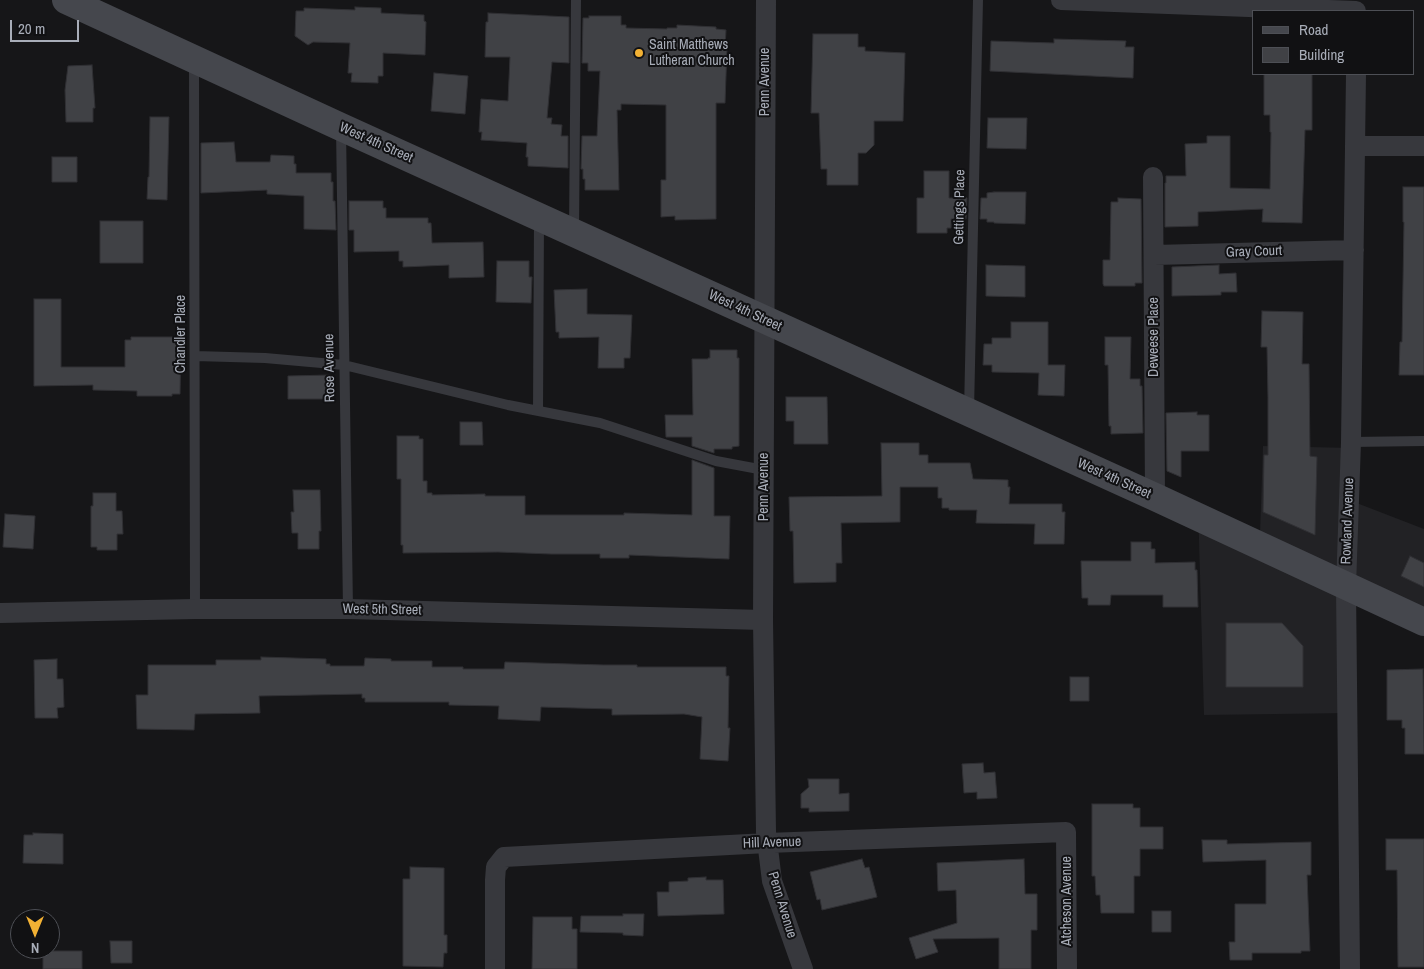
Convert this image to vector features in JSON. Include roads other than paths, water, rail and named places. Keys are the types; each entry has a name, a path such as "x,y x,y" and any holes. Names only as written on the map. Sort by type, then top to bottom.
{"main road":[{"name":"West 4th Street","path":"66,0 969,414 1155,497 1424,622"}],"street":[{"name":"Penn Avenue","path":"766,0 763,319 763,620 766,832 772,880 803,969"},
{"path":"1061,0 1333,10"},
{"name":"Rowland Avenue","path":"1350,969 1346,587 1351,442 1356,75"},
{"path":"1355,146 1424,146"},
{"name":"Deweese Place","path":"1153,177 1155,497"},
{"name":"Gray Court","path":"1154,255 1354,250"},
{"name":"West 5th Street","path":"0,612 348,609 763,620"},
{"name":"Hill Avenue","path":"495,969 494,880 496,867 504,857 767,843 1066,832"},
{"name":"Atcheson Avenue","path":"1066,832 1067,969"}],"lane":[{"path":"574,232 576,0"},
{"name":"Gettings Place","path":"969,414 978,0"},
{"name":"Chandler Place","path":"194,59 195,609"},
{"name":"Rose Avenue","path":"341,127 348,609"},
{"path":"538,411 539,216"},
{"path":"195,356 265,358 344,365 508,405 600,423 716,461 764,470"},
{"path":"1351,442 1424,441"}],"place":[{"name":"Saint Matthews Lutheran Church","path":"639,53"}]}
